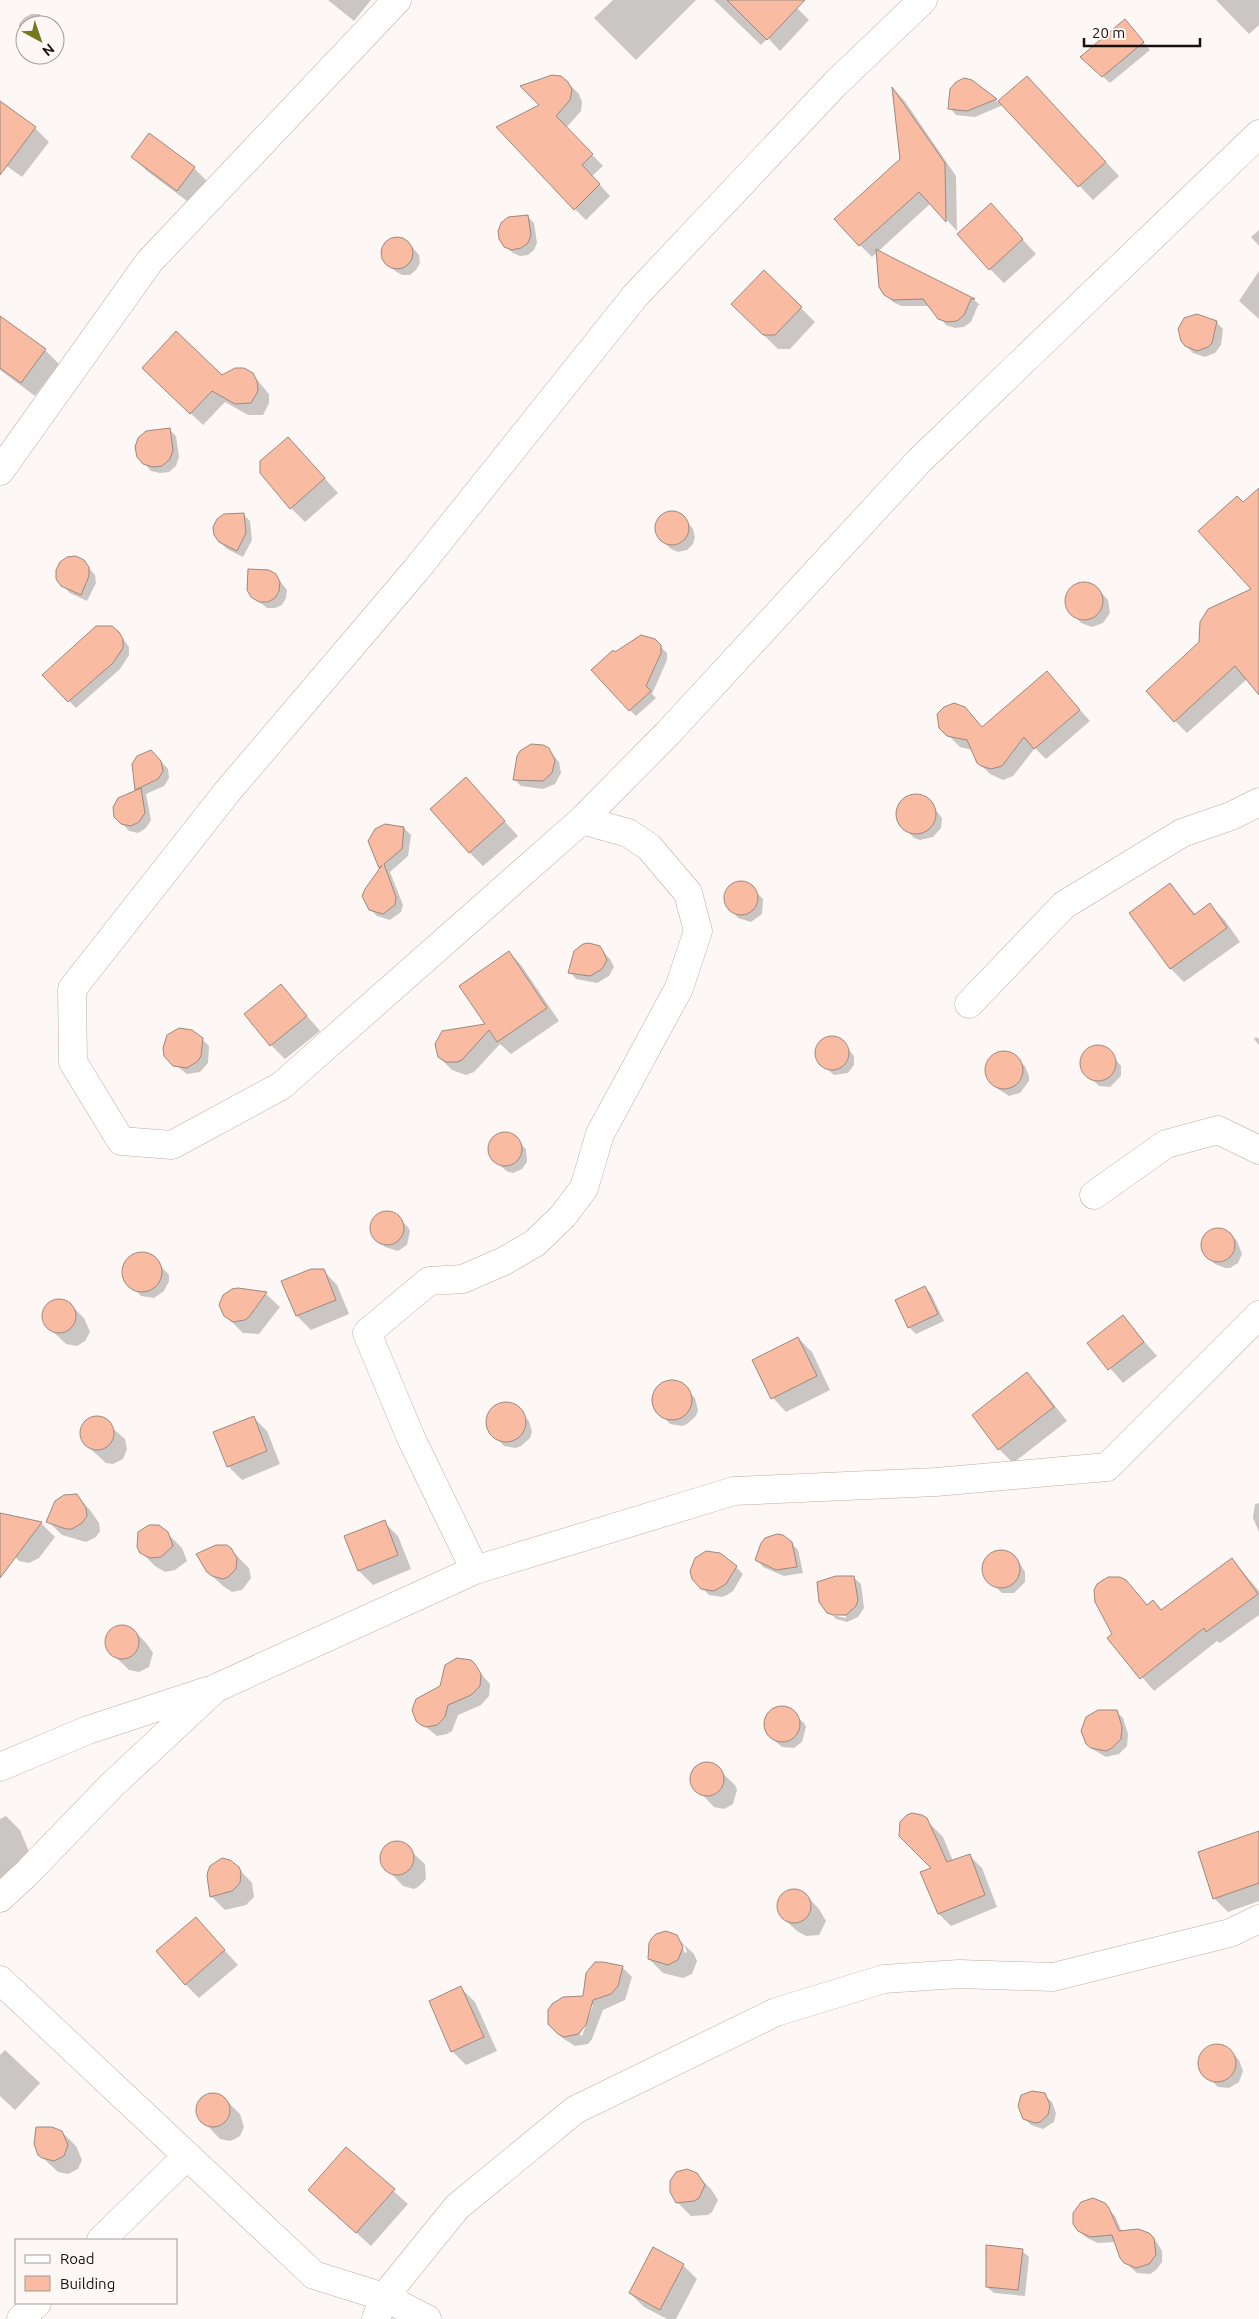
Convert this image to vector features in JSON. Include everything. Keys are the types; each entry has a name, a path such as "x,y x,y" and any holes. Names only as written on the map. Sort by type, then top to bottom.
{"street":[{"path":"0,471 149,262 397,0"},
{"path":"923,0 836,84 635,296 416,570 221,799 72,989 73,1062 121,1141 172,1145 281,1086 582,820 668,733 920,461 1259,134"},
{"path":"969,1004 1064,905 1182,833 1231,816 1259,802"},
{"path":"475,1570 411,1438 367,1333 429,1281 463,1279 504,1261 535,1243 563,1216 584,1188 600,1134 679,988 698,931 688,893 649,847 628,833 582,820"},
{"path":"1094,1195 1166,1144 1218,1130 1259,1150"},
{"path":"0,1767 88,1730 216,1688 475,1570 734,1491 936,1482 1107,1467 1259,1315"},
{"path":"0,1898 27,1874 112,1785 216,1688"},
{"path":"380,2308 457,2207 575,2110 776,2012 884,1979 959,1974 1053,1977 1230,1933 1259,1918"},
{"path":"0,1980 314,2275 380,2308 427,2319"},
{"path":"102,2239 187,2156"},
{"path":"21,2319 36,2304"}],"building":[{"path":"727,0 805,0 767,40"},
{"path":"1125,19 1144,42 1102,77 1080,57"},
{"path":"552,75 561,76 568,82 572,90 570,100 556,116 593,154 582,165 600,184 574,210 496,127 539,105 520,86"},
{"path":"1027,76 1106,162 1078,187 998,101"},
{"path":"964,78 972,80 997,99 967,111 948,109 950,89 956,82"},
{"path":"892,87 945,163 946,222 919,192 859,246 834,219 900,159"},
{"path":"0,101 36,127 0,175"},
{"path":"149,133 195,167 177,191 131,157"},
{"path":"991,203 1023,239 989,270 957,234"},
{"path":"528,215 531,235 528,243 521,248 512,250 504,247 499,239 498,231 501,223 508,217"},
{"path":"397,237 403,238 408,242 412,247 412,259 408,264 403,268 397,269 391,268 386,264 382,259 381,253 382,247 386,242 391,238"},
{"path":"876,249 975,299 971,299 964,315 957,321 947,322 938,319 923,299 893,300 884,295 879,287"},
{"path":"764,270 802,307 775,335 763,335 731,304"},
{"path":"1197,314 1217,321 1212,343 1208,347 1197,351 1185,346 1181,341 1178,329 1184,318"},
{"path":"0,316 46,349 21,383 0,368"},
{"path":"176,331 222,375 235,368 244,368 253,373 257,381 258,391 251,403 235,404 212,391 190,414 142,368"},
{"path":"170,428 173,450 170,459 162,466 153,467 143,464 137,457 135,447 138,438 146,431"},
{"path":"288,437 325,478 290,509 260,473 260,461"},
{"path":"1259,488 1259,695 1235,666 1174,722 1146,691 1199,642 1200,622 1208,609 1251,589 1198,531 1237,496 1243,502"},
{"path":"672,511 684,516 689,528 684,540 672,545 660,540 655,528 660,516"},
{"path":"244,513 246,533 237,551 219,542 214,535 213,527 217,519 224,514"},
{"path":"76,556 84,560 89,567 89,576 81,595 61,586 56,579 56,570 60,562 67,557"},
{"path":"248,569 269,570 276,574 280,582 279,591 275,598 268,602 259,602 251,597 247,590"},
{"path":"1084,582 1098,587 1103,601 1098,615 1084,620 1070,615 1065,601 1070,587"},
{"path":"96,626 112,626 123,639 123,648 113,663 68,702 42,675"},
{"path":"641,635 655,639 661,645 661,653 646,686 651,691 629,711 591,670 613,650 615,652"},
{"path":"1047,671 1080,710 1034,749 1024,737 1002,766 991,769 981,766 977,763 967,740 947,736 939,728 937,714 944,707 954,703 965,707 982,727"},
{"path":"531,744 543,745 549,748 555,760 552,773 543,781 513,780 517,756 520,751"},
{"path":"151,750 161,761 163,771 158,779 135,790 132,764 137,756"},
{"path":"466,777 505,821 469,853 430,809"},
{"path":"141,788 145,813 139,822 131,826 121,824 114,817 113,807 118,798"},
{"path":"912,794 920,794 927,797 933,803 936,814 933,825 927,831 920,834 912,834 905,831 899,825 896,818 896,810 899,803 905,797"},
{"path":"385,824 404,827 402,849 384,864 396,897 395,905 383,914 369,910 362,896 382,865 379,868 368,841 375,829"},
{"path":"741,881 753,886 758,898 753,910 741,915 729,910 724,898 729,886"},
{"path":"1170,883 1194,915 1210,903 1227,928 1170,969 1129,913"},
{"path":"589,943 600,946 603,951 607,960 602,969 590,976 568,973 574,951 583,944"},
{"path":"509,951 547,1008 497,1042 489,1030 462,1060 446,1062 438,1057 435,1044 442,1031 485,1024 459,986"},
{"path":"281,984 307,1016 270,1046 244,1014"},
{"path":"179,1028 192,1030 203,1038 201,1056 198,1061 187,1068 173,1066 164,1056 163,1048 167,1035"},
{"path":"832,1036 844,1041 849,1053 844,1065 832,1070 820,1065 815,1053 820,1041"},
{"path":"1098,1045 1110,1051 1116,1063 1110,1075 1098,1081 1086,1075 1080,1063 1086,1051"},
{"path":"1004,1051 1017,1057 1023,1070 1017,1083 1004,1089 991,1083 985,1070 991,1057"},
{"path":"505,1132 517,1137 522,1149 517,1161 505,1166 493,1161 488,1149 493,1137"},
{"path":"387,1211 399,1216 404,1228 399,1240 387,1245 375,1240 370,1228 375,1216"},
{"path":"1218,1228 1225,1229 1230,1233 1234,1238 1234,1252 1230,1257 1225,1261 1218,1262 1211,1261 1206,1257 1202,1252 1201,1245 1202,1238 1206,1233 1211,1229"},
{"path":"138,1252 146,1252 153,1255 159,1261 162,1272 159,1283 153,1289 146,1292 138,1292 131,1289 125,1283 122,1276 122,1268 125,1261 131,1255"},
{"path":"311,1269 324,1269 336,1300 296,1316 281,1281"},
{"path":"925,1286 938,1314 908,1328 895,1300"},
{"path":"238,1288 267,1292 249,1317 245,1320 233,1322 224,1316 219,1305 223,1295 232,1289"},
{"path":"59,1299 66,1300 71,1304 75,1309 75,1323 71,1328 66,1332 59,1333 52,1332 47,1328 43,1323 42,1316 43,1309 47,1304 52,1300"},
{"path":"1123,1315 1144,1342 1108,1370 1087,1343"},
{"path":"798,1337 817,1376 771,1399 752,1360"},
{"path":"1027,1372 1054,1407 998,1450 972,1415"},
{"path":"672,1380 686,1386 692,1400 686,1414 672,1420 658,1414 652,1400 658,1386"},
{"path":"506,1402 520,1408 526,1422 520,1436 506,1442 492,1436 486,1422 492,1408"},
{"path":"97,1416 104,1417 109,1421 113,1426 113,1440 109,1445 104,1449 97,1450 90,1449 85,1445 81,1440 80,1433 81,1426 85,1421 90,1417"},
{"path":"254,1416 267,1451 227,1467 213,1432"},
{"path":"77,1494 86,1508 87,1516 82,1523 72,1529 66,1529 46,1522 55,1501 64,1495"},
{"path":"0,1513 42,1522 0,1578"},
{"path":"385,1520 398,1555 358,1571 344,1536"},
{"path":"149,1525 159,1525 168,1532 173,1546 161,1557 150,1558 140,1553 137,1547 138,1532"},
{"path":"777,1534 783,1535 792,1542 797,1567 776,1570 755,1560 761,1543 765,1538"},
{"path":"216,1545 227,1545 237,1558 236,1569 223,1579 212,1576 207,1572 196,1554"},
{"path":"1001,1550 1014,1556 1020,1569 1014,1582 1001,1588 988,1582 982,1569 988,1556"},
{"path":"706,1551 720,1553 737,1566 726,1584 714,1591 701,1589 692,1579 690,1571 695,1558"},
{"path":"1232,1558 1258,1594 1206,1632 1204,1628 1140,1679 1107,1638 1112,1634 1095,1602 1094,1590 1097,1584 1108,1577 1120,1577 1126,1580 1147,1605 1153,1600 1161,1610"},
{"path":"836,1576 854,1576 858,1600 856,1606 846,1615 827,1613 819,1602 817,1582"},
{"path":"122,1625 129,1626 134,1630 138,1635 138,1649 134,1654 129,1658 122,1659 115,1658 110,1654 106,1649 105,1642 106,1635 110,1630 115,1626"},
{"path":"457,1658 471,1660 475,1664 481,1674 480,1686 471,1695 448,1705 445,1717 437,1725 426,1727 421,1725 416,1721 412,1710 416,1699 440,1686 445,1665"},
{"path":"782,1706 789,1707 795,1711 799,1717 799,1731 795,1737 789,1741 782,1742 775,1741 769,1737 765,1731 764,1724 765,1717 769,1711 775,1707"},
{"path":"1098,1710 1117,1710 1122,1727 1121,1739 1106,1751 1091,1748 1086,1744 1081,1731 1086,1717"},
{"path":"707,1762 719,1767 724,1779 719,1791 707,1796 695,1791 690,1779 695,1767"},
{"path":"912,1813 927,1818 947,1862 970,1854 985,1895 938,1914 920,1872 931,1868 899,1836 900,1822"},
{"path":"1259,1831 1259,1883 1213,1899 1198,1852"},
{"path":"397,1841 409,1846 414,1858 409,1870 397,1875 385,1870 380,1858 385,1846"},
{"path":"222,1858 230,1860 239,1867 241,1872 240,1883 232,1891 210,1897 208,1871 210,1866"},
{"path":"794,1889 801,1890 806,1894 810,1899 810,1913 806,1918 801,1922 794,1923 787,1922 782,1918 778,1913 777,1906 778,1899 782,1894 787,1890"},
{"path":"196,1917 225,1950 185,1985 156,1951"},
{"path":"666,1931 677,1935 683,1947 678,1960 668,1965 648,1959 649,1943 652,1938 656,1934"},
{"path":"595,1962 623,1966 618,1986 611,1994 593,2000 586,2025 578,2034 564,2037 548,2024 548,2010 552,2004 563,1997 583,1996 586,1973"},
{"path":"461,1986 484,2037 451,2052 429,2001"},
{"path":"1217,2044 1230,2050 1236,2063 1230,2076 1217,2082 1204,2076 1198,2063 1204,2050"},
{"path":"1032,2091 1045,2093 1050,2105 1048,2115 1040,2122 1035,2123 1023,2119 1018,2106 1021,2095"},
{"path":"213,2093 220,2094 225,2098 229,2103 229,2117 225,2122 220,2126 213,2127 206,2126 201,2122 197,2117 196,2110 197,2103 201,2098 206,2094"},
{"path":"36,2127 52,2127 62,2131 68,2145 64,2156 54,2161 38,2155 34,2144"},
{"path":"346,2147 395,2189 356,2233 308,2190"},
{"path":"687,2169 697,2173 705,2185 699,2198 694,2201 676,2203 670,2192 670,2181 676,2172"},
{"path":"1093,2198 1105,2203 1109,2208 1119,2231 1138,2229 1149,2233 1154,2238 1156,2255 1149,2264 1136,2268 1124,2263 1120,2258 1112,2235 1090,2237 1078,2231 1073,2224 1073,2213 1081,2202"},
{"path":"986,2245 1023,2249 1018,2290 986,2287"},
{"path":"653,2247 684,2264 660,2310 629,2293"}]}
